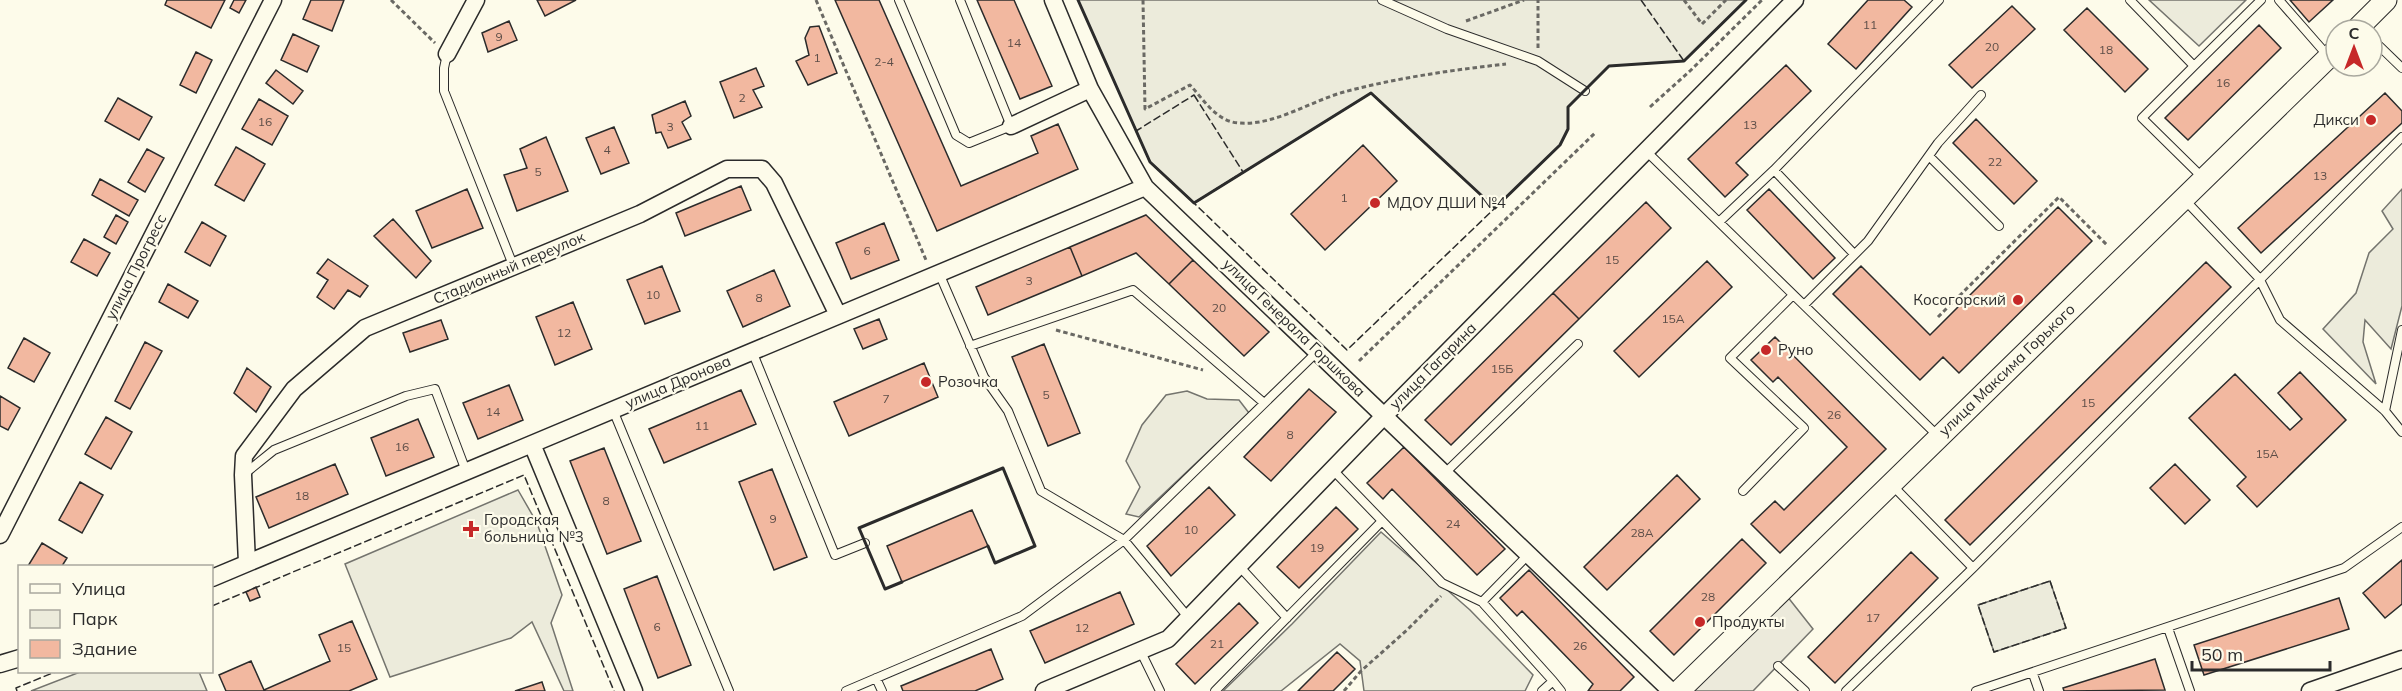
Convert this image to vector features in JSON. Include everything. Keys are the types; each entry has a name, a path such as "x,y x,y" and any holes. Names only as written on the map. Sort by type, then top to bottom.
{"street":[{"name":"улица Прогресс","path":"0,535 273,0"},
{"path":"447,54 476,0"},
{"name":"улица Генерала Горшкова","path":"1053,0 1090,89 1145,187 1318,350 1671,691"},
{"name":"улица Гагарина","path":"1044,691 1168,639 1332,469 1795,0"},
{"path":"2373,18 2386,0"},
{"name":"улица Максима Горького","path":"1679,691 2324,61"},
{"path":"1011,126 1090,89"},
{"name":"Стадионный переулок","path":"247,563 244,456 294,389 365,328 640,214 727,169 762,170 774,183 837,315"},
{"name":"улица Дронова","path":"213,578 1145,187"},
{"path":"532,444 634,691"},
{"path":"0,664 18,659"},
{"path":"2310,691 2402,659"}],"lane":[{"path":"899,0 956,135 969,143 1011,126 960,0"},
{"path":"1382,0 1447,29 1538,61 1585,91"},
{"path":"1719,222 1774,170 1939,0"},
{"path":"2130,0 2194,66"},
{"path":"2204,179 2142,118 2261,0"},
{"path":"2278,0 2324,45"},
{"path":"2384,51 2402,68"},
{"path":"447,54 444,68 444,91 513,266"},
{"path":"1804,305 1868,241 1929,156 1981,95"},
{"path":"1846,691 1973,568 2259,278 2402,137"},
{"path":"1646,151 1938,436"},
{"path":"1929,156 1999,226"},
{"path":"1774,170 1854,254"},
{"path":"2183,198 2259,278 2280,320 2385,411 2402,432"},
{"path":"936,274 984,377 1008,411 1041,491 1124,540 1188,617"},
{"path":"970,346 1133,291 1264,404"},
{"path":"1743,491 1804,428 1730,358 1793,294"},
{"path":"2385,411 2402,330"},
{"path":"1445,473 1578,344"},
{"path":"846,691 1022,616 1124,540 1318,350"},
{"path":"752,351 835,555 866,543"},
{"path":"243,475 274,450 405,396 435,389 466,471"},
{"path":"613,410 729,691"},
{"path":"1332,469 1442,584 1482,602 1561,691"},
{"path":"1890,483 1973,568"},
{"path":"1215,691 1382,521"},
{"path":"1976,691 2033,674 2344,568 2402,527"},
{"path":"1482,602 1528,554"},
{"path":"1239,566 1287,618"},
{"path":"2168,628 2190,691"},
{"path":"1140,650 1160,691"},
{"path":"1778,666 1805,691"},
{"path":"2033,674 2039,691"},
{"path":"876,678 882,691"},
{"path":"1542,691 1553,681"}],"path":[{"path":"391,0 447,54"},
{"path":"816,0 936,274"},
{"path":"1143,0 1144,109 1190,85 1217,115 1238,123 1272,119 1343,92 1439,73 1538,61 1538,0"},
{"path":"1447,29 1524,0"},
{"path":"1684,0 1702,24 1726,0"},
{"path":"1650,107 1762,0"},
{"path":"1359,361 1595,133"},
{"path":"1938,317 2059,197 2113,251"},
{"path":"1031,324 1234,378"},
{"path":"1344,691 1361,671 1408,630 1450,587"}],"green space":[{"path":"1078,0 1746,0 1684,61 1609,66 1568,107 1568,129 1560,145 1495,208 1371,93 1194,203 1150,162"},
{"path":"2149,0 2246,0 2199,46"},
{"path":"2402,189 2402,306 2391,349 2365,320 2363,342 2376,384 2323,329 2356,293 2369,253 2393,229 2382,211"},
{"path":"1187,391 1207,399 1239,400 1249,413 1139,517 1126,514 1140,487 1126,461 1142,425 1166,395"},
{"path":"518,490 537,523 562,595 551,623 573,691 564,691 532,622 511,638 390,677 345,564"},
{"path":"1381,532 1470,610 1533,675 1525,691 1364,691 1360,661 1340,644 1281,691 1223,691 1292,624"},
{"path":"2050,581 2066,628 1994,652 1978,605"},
{"path":"77,673 199,673 207,691 31,691"}],"shaded area":[{"path":"1783,591 1813,629 1753,691 1679,691"}],"building":[{"path":"167,0 225,0 211,28 165,5"},
{"path":"234,0 246,0 239,13 230,8"},
{"path":"311,0 344,0 332,31 303,19"},
{"path":"537,0 576,0 545,16"},
{"path":"835,0 879,0 961,186 1038,153 1031,136 1058,124 1078,169 937,231"},
{"path":"977,0 1014,0 1052,86 1020,99"},
{"path":"1868,0 1904,0 1912,7 1856,69 1828,44"},
{"path":"2290,0 2333,0 2309,22"},
{"path":"2012,6 2035,29 1972,88 1949,65"},
{"path":"2087,8 2148,69 2125,92 2064,30"},
{"path":"509,21 517,40 488,52 482,33"},
{"path":"2259,25 2281,48 2188,140 2165,118"},
{"path":"819,26 837,73 808,85 796,61 809,55 805,38 810,27"},
{"path":"293,34 319,46 307,72 281,60"},
{"path":"196,52 212,60 196,93 180,85"},
{"path":"1786,65 1811,91 1736,163 1748,175 1725,197 1688,159"},
{"path":"756,68 764,86 753,90 762,107 734,118 720,82"},
{"path":"276,70 303,91 293,104 266,83"},
{"path":"2385,93 2402,111 2402,123 2261,253 2238,228"},
{"path":"118,98 152,117 139,140 105,121"},
{"path":"259,99 288,116 272,145 242,129"},
{"path":"685,101 691,116 682,122 691,139 668,148 661,132 656,133 652,115"},
{"path":"1976,119 2037,181 2014,204 1953,143"},
{"path":"614,127 629,163 601,174 586,138"},
{"path":"546,137 568,191 517,211 504,175 527,168 520,149"},
{"path":"1363,145 1397,181 1325,250 1291,214"},
{"path":"236,147 265,164 244,201 215,185"},
{"path":"147,149 164,158 145,192 128,182"},
{"path":"100,179 138,200 129,216 92,195"},
{"path":"741,186 751,210 685,236 676,213"},
{"path":"467,189 483,228 432,248 416,211"},
{"path":"1769,189 1835,258 1813,279 1747,210"},
{"path":"1646,202 1671,228 1579,319 1553,293"},
{"path":"2058,207 2092,241 1959,373 1943,357 1920,380 1833,294 1861,266 1930,335"},
{"path":"116,215 128,222 116,244 104,237"},
{"path":"1146,215 1193,260 1169,284 1136,253 1082,276 1070,247"},
{"path":"393,219 431,261 416,278 374,236"},
{"path":"202,222 226,236 210,266 185,252"},
{"path":"884,223 899,260 851,279 836,243"},
{"path":"84,239 110,253 97,276 71,262"},
{"path":"1070,247 1082,276 988,315 976,287"},
{"path":"328,259 368,286 360,297 348,290 334,309 317,297 328,280 317,273"},
{"path":"1193,260 1269,332 1244,356 1169,284"},
{"path":"1707,261 1732,287 1639,377 1614,351"},
{"path":"2206,262 2231,287 1970,545 1945,520"},
{"path":"662,266 680,311 645,324 627,280"},
{"path":"774,270 790,306 743,327 727,291"},
{"path":"168,284 198,301 188,318 159,302"},
{"path":"1553,293 1579,319 1451,445 1425,420"},
{"path":"573,302 592,349 555,365 536,317"},
{"path":"879,319 887,339 863,349 854,329"},
{"path":"441,320 448,339 410,352 403,333"},
{"path":"1775,337 1886,449 1780,553 1751,524 1775,501 1784,510 1847,447 1778,377 1773,382 1751,360"},
{"path":"24,338 50,353 34,382 8,368"},
{"path":"145,342 162,351 130,409 115,401"},
{"path":"1044,344 1080,433 1048,446 1012,357"},
{"path":"924,363 938,397 849,436 834,402"},
{"path":"247,368 271,387 256,412 234,393"},
{"path":"2300,372 2346,420 2257,507 2237,486 2246,477 2189,418 2235,374 2290,430 2302,419 2278,393"},
{"path":"509,385 523,420 478,439 463,403"},
{"path":"1309,389 1336,412 1271,481 1244,457"},
{"path":"741,390 756,424 664,463 649,429"},
{"path":"0,396 20,408 8,430 0,426"},
{"path":"106,417 132,432 111,469 85,454"},
{"path":"418,419 434,457 386,476 371,438"},
{"path":"1404,447 1505,549 1477,575 1392,489 1383,499 1367,483"},
{"path":"604,448 641,541 607,554 570,461"},
{"path":"335,464 348,494 269,528 256,497"},
{"path":"2175,464 2210,500 2185,524 2150,488"},
{"path":"772,469 807,557 774,570 739,482"},
{"path":"1677,475 1700,499 1607,590 1584,567"},
{"path":"80,482 103,495 82,533 59,520"},
{"path":"1209,487 1235,515 1171,576 1147,546"},
{"path":"1336,507 1358,529 1299,588 1277,567"},
{"path":"972,510 988,546 902,582 887,546"},
{"path":"1742,539 1766,563 1674,655 1650,631"},
{"path":"42,543 67,558 63,565 29,565"},
{"path":"1911,552 1938,578 1835,683 1808,657"},
{"path":"2402,560 2402,604 2385,618 2363,593"},
{"path":"1529,570 1634,677 1620,691 1588,691 1593,684 1522,611 1517,616 1500,598"},
{"path":"657,576 691,665 658,678 624,589"},
{"path":"256,587 260,597 250,601 246,592"},
{"path":"1120,592 1134,624 1045,663 1030,631"},
{"path":"2339,598 2349,629 2204,675 2194,645"},
{"path":"1239,603 1258,623 1195,684 1176,664"},
{"path":"352,621 377,679 349,691 226,691 219,675 251,661 264,690 330,661 319,635"},
{"path":"991,649 1003,679 975,691 903,691 901,686"},
{"path":"1337,652 1355,669 1333,691 1298,691"},
{"path":"2155,659 2165,690 2064,691 2063,688"},
{"path":"542,682 545,691 515,691"}],"fence":[{"path":"1641,0 1684,61"},
{"path":"1371,93 1495,208 1347,350 1194,203 1371,93"},
{"path":"1194,95 1243,172 1194,203 1150,162 1136,131 1194,95"},
{"path":"213,606 524,475 614,691"},
{"path":"2050,581 2066,628 1994,652 1978,605 2050,581"},
{"path":"17,691 16,688 53,673"}],"wall":[{"path":"1078,0 1150,162 1194,203 1371,93 1495,208 1560,145 1568,129 1568,107 1609,66 1684,61 1746,0"},
{"path":"902,582 885,589 859,528 1003,468 1035,546 995,563 988,546"}],"place":[{"name":"Дикси","path":"2371,120"},
{"name":"МДОУ ДШИ №4","path":"1375,203"},
{"name":"Косогорский","path":"2018,300"},
{"name":"Руно","path":"1766,350"},
{"name":"Розочка","path":"926,382"},
{"name":"Городская больница №3","path":"471,529"},
{"name":"Продукты","path":"1700,622"}]}
